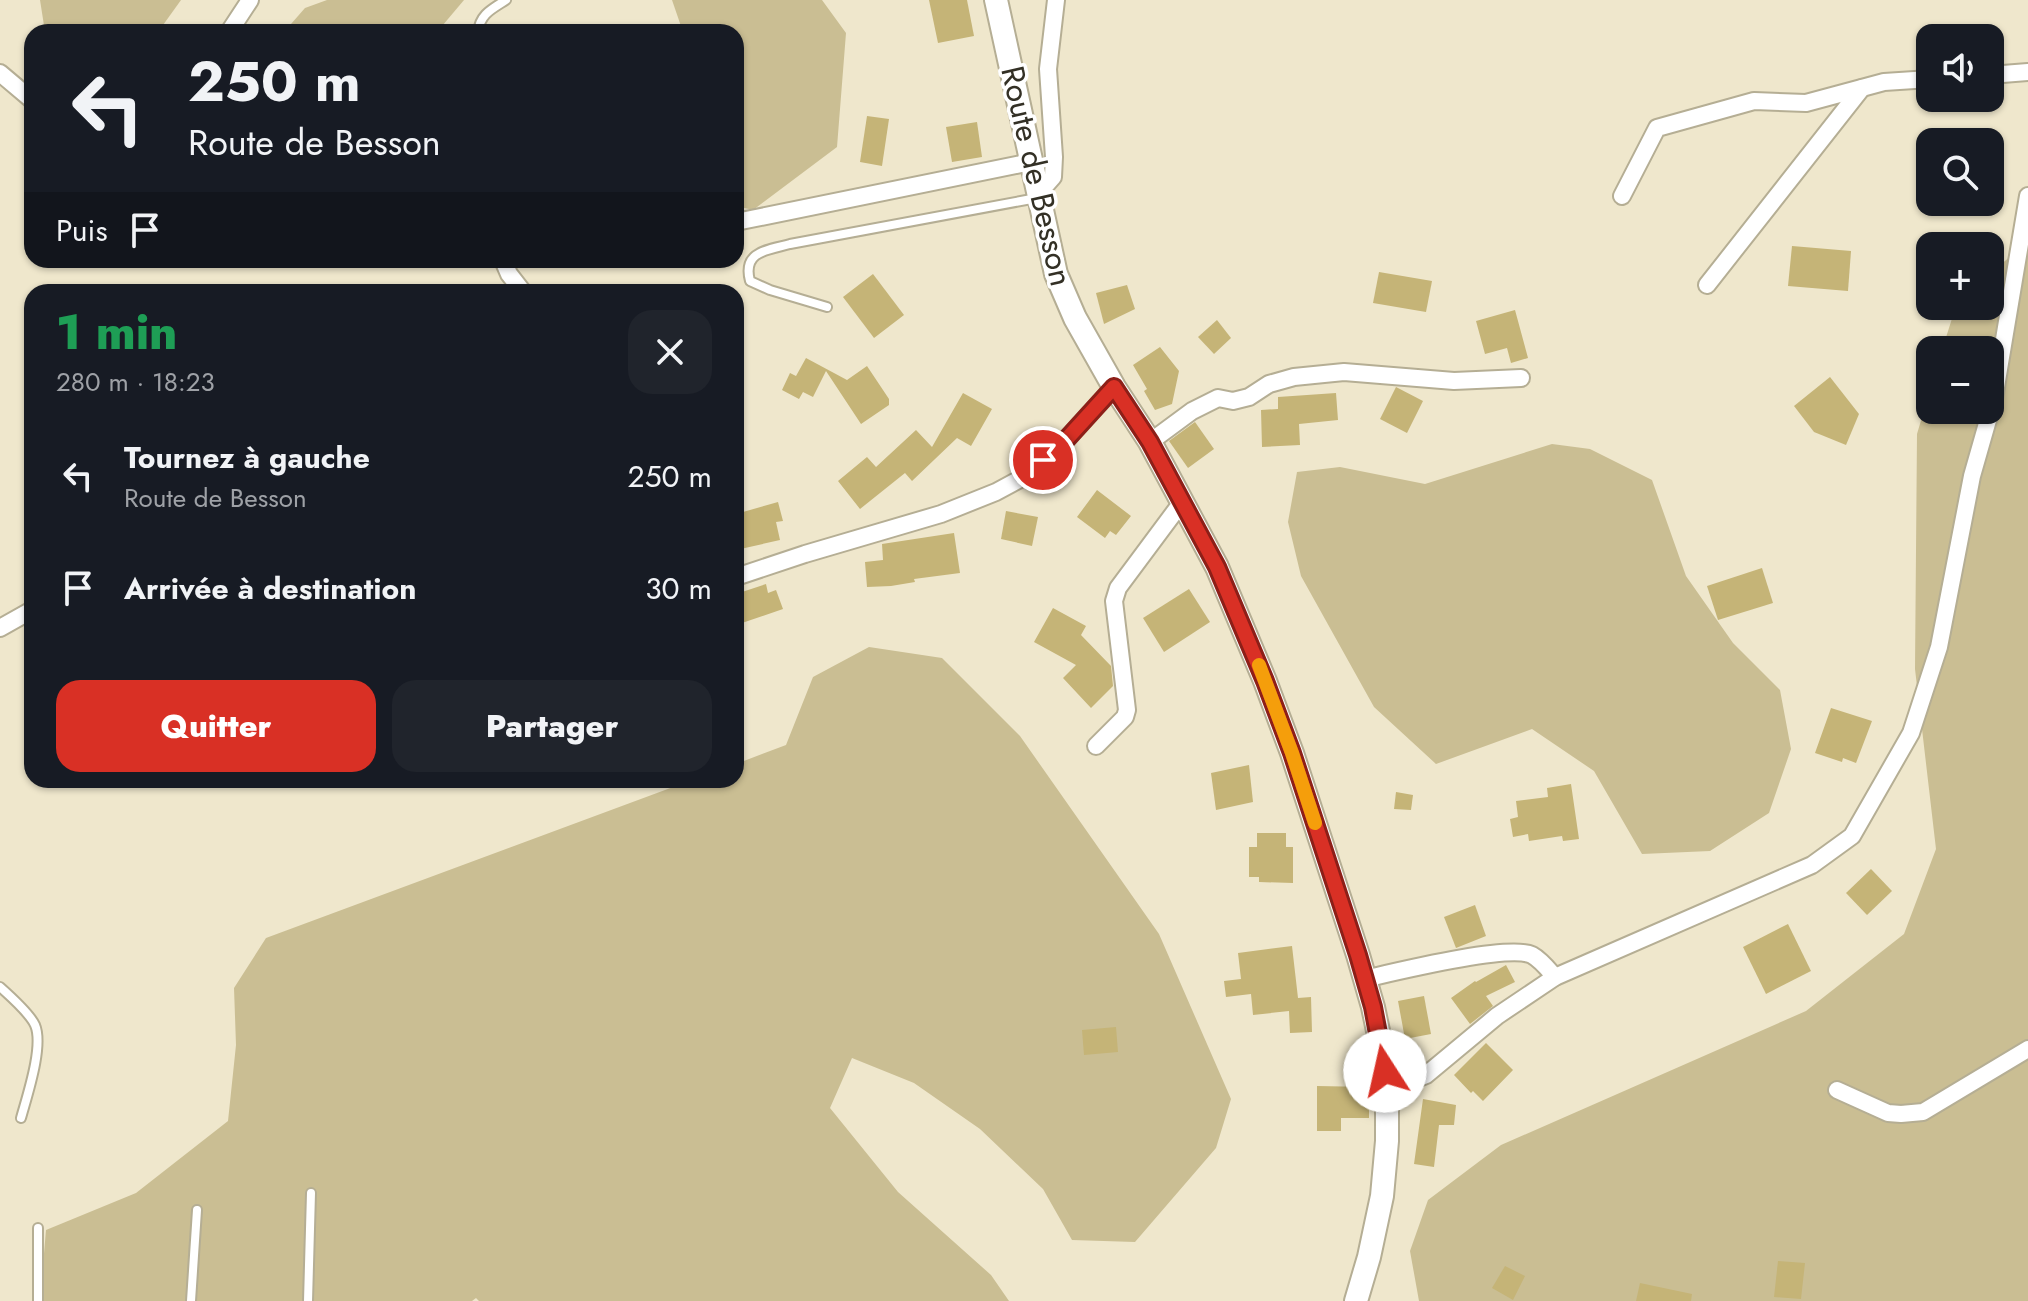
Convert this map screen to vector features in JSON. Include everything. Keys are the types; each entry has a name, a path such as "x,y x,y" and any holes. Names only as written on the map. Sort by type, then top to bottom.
{"main road":[{"name":"Route de Besson","path":"996,0 1056,274 1075,318 1150,442 1217,567 1265,681 1309,805 1364,979 1382,1050 1387,1091 1387,1141 1382,1196 1356,1301"}],"street":[{"path":"234,24 250,0"},
{"path":"1037,191 1053,177 1048,69 1056,0"},
{"path":"2004,74 2028,72"},
{"path":"0,73 24,93"},
{"path":"1622,196 1657,128 1754,101 1806,103 1884,82 1916,80"},
{"path":"1707,285 1862,88"},
{"path":"744,220 1031,162"},
{"path":"1387,1091 1426,1075 1497,1016 1555,977 1812,865 1852,836 1911,733 1939,647 1972,476 1994,399 2028,196"},
{"path":"1150,442 1192,411 1218,398 1233,401 1249,397 1269,384 1294,377 1344,372 1454,381 1521,378"},
{"path":"744,574 941,514 996,492 1022,478 1064,442 1114,387"},
{"path":"1096,746 1125,717 1127,710 1114,601 1118,588 1182,502"},
{"path":"0,628 24,614"},
{"path":"1364,979 1508,952 1530,954 1555,977"},
{"path":"1837,1090 1888,1113 1923,1112 2028,1049"}],"lane":[{"path":"479,24 485,14 506,0"},
{"path":"827,307 750,281 747,271 749,262 757,254 790,244 1037,191"},
{"path":"0,987 35,1025 37,1056 21,1118"},
{"path":"308,1301 311,1193"},
{"path":"191,1301 197,1210"},
{"path":"38,1228 38,1301"}],"shaded area":[{"path":"40,0 181,0 164,24 44,24"},
{"path":"327,0 464,0 444,24 291,24 305,8"},
{"path":"672,0 822,0 846,33 837,147 753,210 744,208 744,24 680,24"},
{"path":"2028,241 2028,1301 1419,1301 1410,1251 1428,1200 1501,1145 1806,1011 1904,934 1936,849 1915,669 1917,434 1920,424 2004,424 2004,336 1946,336 1952,320 2004,320 2004,262"},
{"path":"1552,444 1590,449 1652,480 1686,576 1733,643 1780,690 1791,749 1769,813 1710,851 1642,854 1594,771 1532,729 1436,764 1374,707 1301,576 1288,522 1297,472 1340,467 1425,484"},
{"path":"869,647 942,658 1020,736 1159,934 1231,1099 1216,1148 1135,1242 1072,1240 1043,1189 980,1129 914,1083 852,1058 830,1108 898,1192 991,1275 1009,1301 479,1301 476,1298 472,1301 40,1301 46,1230 136,1193 228,1121 236,1045 234,988 266,938 670,788 744,788 744,761 786,745 813,677"}],"building":[{"path":"929,0 967,0 974,36 938,43"},
{"path":"867,116 889,119 882,166 860,162"},
{"path":"977,122 982,157 952,162 946,127"},
{"path":"1792,246 1851,251 1848,291 1788,286"},
{"path":"1379,272 1432,281 1426,312 1373,303"},
{"path":"873,274 904,315 874,338 843,297"},
{"path":"1127,285 1135,309 1104,324 1096,293"},
{"path":"1515,310 1528,358 1511,363 1507,348 1485,354 1476,321"},
{"path":"1217,320 1231,338 1214,354 1198,337"},
{"path":"1160,347 1179,371 1172,404 1155,410 1133,365"},
{"path":"806,358 847,380 867,366 889,399 889,405 861,424 826,371 813,397 803,392 799,399 782,390 790,373 796,376"},
{"path":"1830,377 1859,414 1846,445 1814,432 1794,406"},
{"path":"1396,387 1423,401 1407,433 1380,419"},
{"path":"963,393 992,409 971,446 957,438 912,481 905,473 860,509 838,481 867,457 876,467 916,430 932,447"},
{"path":"1336,393 1338,420 1299,424 1300,445 1262,447 1261,410 1278,409 1278,397"},
{"path":"1195,422 1214,449 1188,468 1169,441"},
{"path":"1097,490 1131,516 1116,535 1110,531 1105,538 1077,517"},
{"path":"778,502 783,521 776,522 780,540 744,548 744,512"},
{"path":"1006,511 1038,517 1032,546 1001,539"},
{"path":"954,533 960,573 914,579 915,582 891,586 867,587 865,562 883,560 882,544"},
{"path":"1762,568 1773,603 1718,620 1707,586"},
{"path":"766,584 768,593 776,590 783,609 744,622 744,591"},
{"path":"1189,589 1210,622 1164,652 1143,618"},
{"path":"1053,608 1086,626 1081,635 1111,666 1113,686 1091,708 1063,678 1076,665 1034,642"},
{"path":"1831,708 1872,721 1856,763 1815,753"},
{"path":"1249,765 1253,802 1216,810 1211,773"},
{"path":"1571,784 1579,839 1563,841 1562,836 1529,841 1528,834 1513,837 1510,819 1518,817 1516,801 1548,797 1547,788"},
{"path":"1396,792 1413,795 1411,810 1394,809"},
{"path":"1257,833 1286,833 1286,847 1293,847 1293,883 1259,882 1259,877 1249,877 1249,847 1257,847"},
{"path":"1871,869 1892,891 1867,915 1846,893"},
{"path":"1475,905 1486,936 1456,948 1444,917"},
{"path":"1788,924 1811,971 1766,994 1743,947"},
{"path":"1292,946 1298,998 1311,997 1312,1032 1290,1033 1289,1011 1253,1015 1251,994 1226,997 1224,981 1241,979 1238,953"},
{"path":"1506,965 1515,982 1486,996 1493,1006 1470,1024 1451,998"},
{"path":"1424,996 1431,1034 1405,1039 1398,1001"},
{"path":"1116,1027 1118,1052 1084,1055 1082,1030"},
{"path":"1486,1043 1513,1070 1483,1101 1454,1075"},
{"path":"1317,1086 1369,1087 1369,1118 1341,1118 1341,1131 1317,1131"},
{"path":"1423,1099 1456,1105 1454,1125 1439,1125 1434,1167 1414,1164"},
{"path":"1778,1261 1805,1263 1801,1299 1774,1297"},
{"path":"1505,1266 1525,1276 1513,1300 1492,1288"},
{"path":"1640,1283 1692,1294 1691,1301 1636,1301"}],"slow traffic":[{"path":"1259,665 1315,823"}],"route":[{"path":"1043,460 1064,442 1114,387 1150,442 1217,567 1292,753 1358,955 1373,1007 1385,1071"}]}
